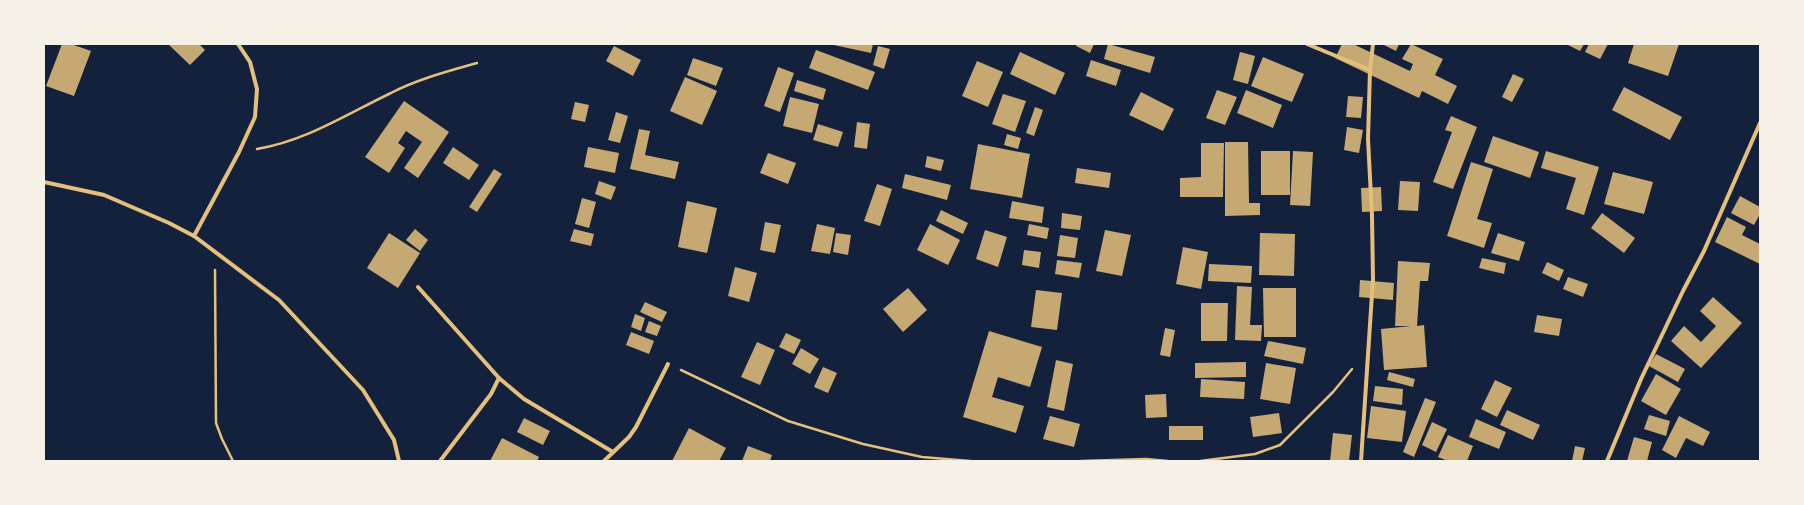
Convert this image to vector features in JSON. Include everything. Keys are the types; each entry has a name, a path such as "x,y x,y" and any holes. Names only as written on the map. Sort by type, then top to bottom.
{"street":[{"path":"194,236 239,152 255,117 257,89 250,62 238,44"},
{"path":"1307,44 1370,70"},
{"path":"1361,461 1373,279 1372,216 1368,139 1370,70 1373,44"},
{"path":"1607,461 1641,379 1704,251 1760,123"},
{"path":"44,182 104,195 169,223 194,236 279,300 362,390 394,440 399,461"},
{"path":"418,287 499,378 524,400 613,452"},
{"path":"604,461 629,437 636,427 668,364"},
{"path":"440,461 491,394 499,378"}],"path":[{"path":"239,152 278,146 307,136 392,92 477,63"},
{"path":"214,251 216,423 233,461"},
{"path":"1200,461 1255,454 1280,445 1333,392 1368,349"},
{"path":"668,364 788,421 863,444 907,454 922,457 970,461"},
{"path":"1081,461 1146,459 1168,461"}],"building":[{"path":"62,44 71,44 91,51 74,96 46,86"},
{"path":"168,44 199,44 205,50 190,65"},
{"path":"829,44 873,44 871,53"},
{"path":"1077,44 1094,44 1090,53 1076,46"},
{"path":"1108,44 1155,57 1150,73 1104,59"},
{"path":"1342,44 1353,44 1410,71 1413,64 1402,59 1411,44 1443,59 1435,75 1457,86 1448,104 1422,91 1419,98 1335,58"},
{"path":"1382,44 1399,44 1396,51"},
{"path":"1566,44 1584,44 1580,51"},
{"path":"1589,44 1608,44 1600,59 1585,52"},
{"path":"1634,44 1679,44 1668,76 1628,63"},
{"path":"614,46 641,60 633,76 606,61"},
{"path":"878,46 890,49 884,69 873,65"},
{"path":"816,50 875,72 868,90 809,68"},
{"path":"1020,52 1065,73 1055,95 1010,74"},
{"path":"1240,52 1255,56 1248,84 1233,80"},
{"path":"1263,57 1304,74 1292,102 1251,86"},
{"path":"693,58 723,68 716,86 687,75"},
{"path":"1091,60 1121,70 1116,86 1086,76"},
{"path":"977,61 1003,72 988,107 962,96"},
{"path":"778,67 794,73 780,112 764,106"},
{"path":"1513,74 1524,79 1512,102 1502,97"},
{"path":"685,77 717,91 702,125 670,111"},
{"path":"797,80 826,89 823,100 794,91"},
{"path":"1624,87 1682,117 1670,140 1612,110"},
{"path":"1217,90 1237,97 1225,125 1206,118"},
{"path":"1246,90 1282,105 1273,128 1237,113"},
{"path":"1141,92 1174,109 1163,131 1129,115"},
{"path":"1003,94 1026,101 1015,132 992,124"},
{"path":"1348,96 1363,97 1361,118 1346,117"},
{"path":"790,97 819,104 812,133 783,126"},
{"path":"404,101 449,132 418,178 404,168 422,142 406,131 398,143 405,148 389,173 365,157"},
{"path":"575,102 589,105 585,122 571,119"},
{"path":"1035,107 1043,110 1034,136 1026,133"},
{"path":"616,112 628,116 620,143 608,140"},
{"path":"1451,116 1477,127 1453,189 1433,182 1452,132 1445,130"},
{"path":"857,122 870,124 867,149 854,147"},
{"path":"818,124 843,132 838,147 813,140"},
{"path":"1347,127 1363,130 1359,153 1344,150"},
{"path":"639,129 650,131 645,155 679,162 675,179 630,169"},
{"path":"1007,134 1021,138 1018,149 1004,145"},
{"path":"1493,136 1539,152 1530,178 1484,162"},
{"path":"1225,142 1248,142 1249,203 1260,203 1260,215 1225,216"},
{"path":"1201,143 1224,143 1223,197 1180,197 1180,178 1201,177"},
{"path":"978,144 1030,154 1022,198 970,189"},
{"path":"453,147 479,165 469,180 443,163"},
{"path":"588,147 619,153 615,173 584,167"},
{"path":"1261,151 1290,151 1290,195 1261,195"},
{"path":"1293,151 1313,152 1310,206 1290,205"},
{"path":"1546,151 1599,167 1584,215 1566,209 1576,178 1541,168"},
{"path":"768,153 796,163 788,184 760,173"},
{"path":"927,156 944,160 941,171 925,167"},
{"path":"1471,162 1493,169 1477,219 1492,223 1484,248 1447,236"},
{"path":"1077,168 1111,173 1109,188 1075,183"},
{"path":"494,169 502,174 477,212 469,207"},
{"path":"1613,172 1653,182 1644,214 1604,204"},
{"path":"905,174 951,185 947,200 902,188"},
{"path":"599,181 616,187 611,200 595,194"},
{"path":"1400,181 1420,182 1418,211 1398,210"},
{"path":"877,184 892,189 880,226 864,221"},
{"path":"1381,187 1382,211 1362,212 1361,188"},
{"path":"1740,196 1760,207 1760,214 1754,225 1731,213"},
{"path":"582,198 596,202 589,228 575,224"},
{"path":"687,201 717,208 707,253 678,247"},
{"path":"1012,201 1044,207 1042,223 1009,218"},
{"path":"941,210 968,223 963,234 936,221"},
{"path":"1062,213 1082,216 1080,230 1061,228"},
{"path":"1602,213 1635,238 1624,253 1591,228"},
{"path":"1727,217 1746,227 1742,235 1760,244 1760,264 1715,242"},
{"path":"765,222 781,225 775,253 760,250"},
{"path":"817,224 835,228 830,254 811,251"},
{"path":"930,224 960,240 948,265 917,250"},
{"path":"1029,224 1049,228 1047,239 1027,235"},
{"path":"415,229 428,240 420,251 406,240"},
{"path":"574,229 594,234 591,246 570,241"},
{"path":"985,230 1007,237 998,267 976,259"},
{"path":"1105,230 1131,235 1122,276 1096,271"},
{"path":"389,233 420,253 398,288 367,268"},
{"path":"836,233 851,235 848,255 833,252"},
{"path":"1260,233 1295,234 1294,276 1259,275"},
{"path":"1498,233 1525,242 1519,261 1491,253"},
{"path":"1060,235 1078,238 1075,258 1057,256"},
{"path":"1183,247 1208,252 1201,289 1176,284"},
{"path":"1024,250 1041,252 1039,268 1022,265"},
{"path":"1482,258 1506,263 1504,274 1479,268"},
{"path":"1057,260 1082,263 1079,278 1055,274"},
{"path":"1398,261 1430,263 1428,281 1420,281 1417,326 1424,325 1427,367 1384,370 1381,329 1411,326 1395,326"},
{"path":"1547,262 1564,270 1559,281 1542,273"},
{"path":"1209,264 1252,266 1251,283 1208,281"},
{"path":"735,267 757,273 749,302 728,296"},
{"path":"1568,277 1588,284 1583,297 1563,289"},
{"path":"1360,280 1394,283 1393,300 1359,297"},
{"path":"1237,286 1252,287 1250,325 1262,325 1261,341 1235,340"},
{"path":"908,288 927,310 903,332 883,309"},
{"path":"1263,288 1296,288 1296,337 1264,337"},
{"path":"1036,290 1062,293 1057,330 1031,327"},
{"path":"1713,297 1742,323 1701,368 1671,341 1684,326 1701,342 1716,326 1700,311"},
{"path":"645,302 667,312 662,322 640,312"},
{"path":"1201,303 1228,303 1227,341 1201,341"},
{"path":"635,314 645,318 641,331 631,327"},
{"path":"1537,315 1562,319 1559,336 1534,332"},
{"path":"649,321 661,326 657,336 645,332"},
{"path":"1165,328 1175,330 1170,357 1160,355"},
{"path":"989,331 1042,347 1030,387 998,377 992,397 1024,406 1016,433 963,417"},
{"path":"631,332 654,341 649,354 626,345"},
{"path":"786,333 801,340 794,354 779,347"},
{"path":"1268,341 1306,348 1303,364 1264,356"},
{"path":"757,342 775,350 760,385 741,377"},
{"path":"801,348 819,359 810,374 792,364"},
{"path":"1656,354 1685,369 1678,382 1649,366"},
{"path":"1056,360 1073,364 1064,411 1047,407"},
{"path":"1246,362 1246,377 1195,378 1195,363"},
{"path":"1266,363 1296,368 1290,404 1260,399"},
{"path":"823,367 837,373 828,393 814,387"},
{"path":"1389,372 1415,379 1413,387 1387,380"},
{"path":"1656,374 1681,389 1666,415 1641,401"},
{"path":"1201,379 1245,382 1244,399 1200,397"},
{"path":"1495,380 1512,388 1497,417 1481,409"},
{"path":"1375,386 1403,389 1402,405 1373,401"},
{"path":"1166,394 1167,417 1146,418 1145,395"},
{"path":"1425,398 1436,402 1414,457 1403,452"},
{"path":"1371,406 1406,411 1402,442 1367,438"},
{"path":"1507,410 1540,425 1533,440 1500,425"},
{"path":"1279,413 1282,433 1253,437 1250,417"},
{"path":"1649,415 1670,421 1666,436 1644,429"},
{"path":"1050,416 1080,424 1074,447 1043,439"},
{"path":"1679,416 1710,432 1703,446 1686,438 1676,458 1662,450"},
{"path":"524,418 550,431 543,445 517,432"},
{"path":"1476,419 1506,432 1499,449 1469,437"},
{"path":"1432,422 1447,429 1436,452 1422,445"},
{"path":"1169,426 1203,426 1203,440 1169,440"},
{"path":"689,428 726,448 719,461 672,461"},
{"path":"1333,433 1352,435 1349,461 1330,461"},
{"path":"1448,435 1473,446 1467,461 1448,461 1438,457"},
{"path":"1634,437 1652,442 1647,461 1627,461"},
{"path":"502,438 539,457 537,461 490,461"},
{"path":"748,446 772,455 770,461 742,461"},
{"path":"1575,446 1585,448 1582,461 1572,461"}]}
